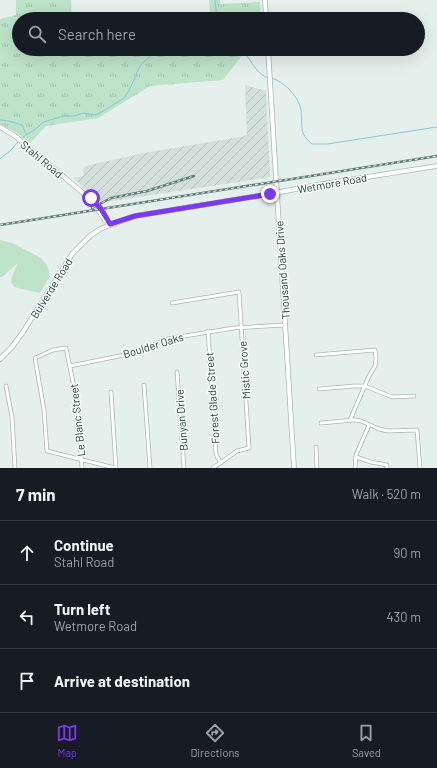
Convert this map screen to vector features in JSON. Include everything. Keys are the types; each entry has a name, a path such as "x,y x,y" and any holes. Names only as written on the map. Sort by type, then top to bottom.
{"main road":[{"path":"264,0 265,12"},
{"name":"Thousand Oaks Drive","path":"268,56 294,468"},
{"name":"Stahl Road","path":"0,127 15,136 88,196 98,205 110,224"},
{"name":"Wetmore Road","path":"110,224 135,216 277,193 317,184 437,166"},
{"name":"Bulverde Road","path":"0,359 12,347 23,332 72,254 90,236 110,224"}],"street":[{"name":"Mistic Grove","path":"172,303 239,292 250,448 237,451 221,463"},
{"name":"Boulder Oaks","path":"70,366 130,354 167,339 208,331 242,327 285,325"},
{"name":"Forest Glade Street","path":"208,331 216,454 221,463"},
{"name":"Le Blanc Street","path":"81,460 47,451 44,410 34,358 54,350 66,348 78,406 82,468"},
{"path":"316,355 375,350 375,366 364,386 350,420"},
{"name":"Bunyan Drive","path":"177,372 184,468"},
{"path":"144,385 150,468"},
{"path":"6,386 12,417 15,468"},
{"path":"319,389 364,386 392,397 414,396"},
{"path":"81,460 116,468 111,392"},
{"path":"321,422 359,420 379,429 388,431 417,430 420,468"},
{"path":"355,468 357,452 369,425"},
{"path":"316,447 317,468"},
{"path":"356,457 387,466"},
{"path":"213,468 221,463"}],"shaded area":[{"path":"245,85 266,91 270,177 106,202 98,201 73,178 83,176 84,167 90,165 144,153 247,135"}],"green space":[{"path":"16,0 71,0 72,12 16,12"},
{"path":"209,0 220,0 220,4 260,2 261,12 210,12"},
{"path":"12,16 12,56 242,56 223,80 150,86 98,118 46,126 30,143 17,133 0,124 0,19"},
{"path":"0,240 12,243 41,258 47,265 50,276 40,293 14,287 11,282 13,273 18,263 2,277 0,277"}],"waterway":[{"path":"215,0 216,12"},
{"path":"136,75 142,63 150,56"},
{"path":"247,56 257,70 264,77 268,78"},
{"path":"20,139 37,128 43,122 64,116 74,116 83,113 96,115 124,98 136,76"},
{"path":"272,78 288,88 296,98 301,110 303,132 312,144 327,144 437,127"},
{"path":"0,120 22,125 26,134"},
{"path":"0,159 18,142"}],"railway":[{"path":"0,225 437,156"},
{"path":"92,208 111,198 147,191 194,176"}],"route":[{"path":"91,198 101,209 110,224 135,216 270,194"}]}
